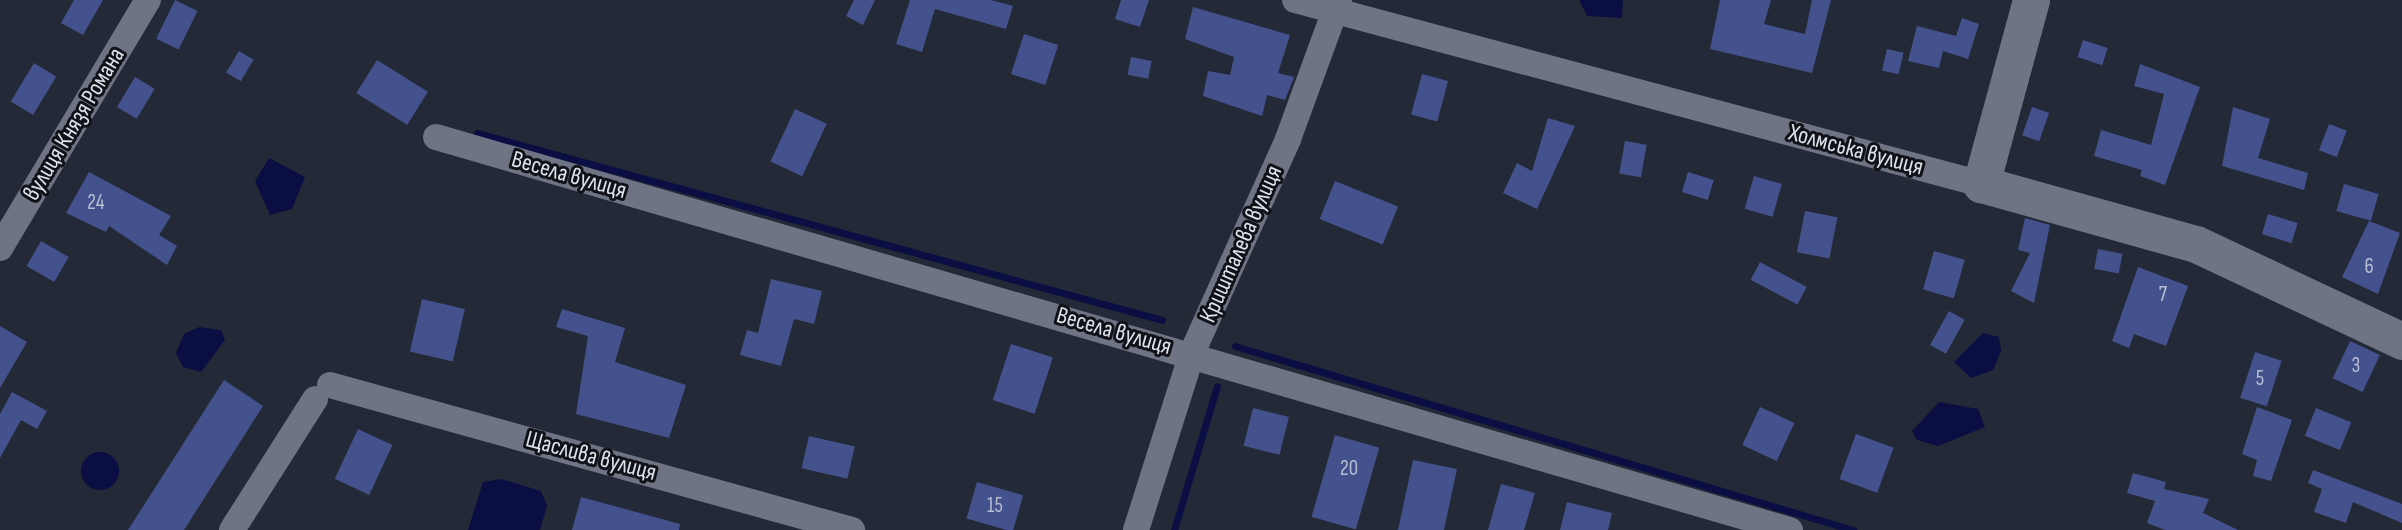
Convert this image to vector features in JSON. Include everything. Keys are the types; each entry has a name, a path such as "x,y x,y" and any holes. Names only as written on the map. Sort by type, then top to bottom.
{"street":[{"name":"вулиця Князя Романа","path":"0,248 148,0"},
{"name":"Холмська вулиця","path":"1295,0 1337,6 2196,243 2402,341"},
{"path":"1981,184 2031,0"},
{"name":"Кришталева вулиця","path":"1136,530 1192,354 1288,139 1337,6"},
{"name":"Весела вулиця","path":"436,137 1192,354 1790,530"},
{"name":"Щаслива вулиця","path":"232,530 322,392 852,530"}],"shaded area":[{"path":"1579,0 1623,0 1622,18 1587,16"},
{"path":"269,158 305,177 292,209 270,215 255,181"},
{"path":"199,327 221,330 225,340 201,372 183,367 176,353 184,334"},
{"path":"1983,333 1999,337 2001,351 1993,370 1971,378 1954,362"},
{"path":"1939,402 1978,409 1985,427 1938,446 1917,440 1912,431"},
{"path":"100,452 113,458 119,471 113,484 100,490 87,484 81,471 87,458"},
{"path":"501,479 541,491 547,506 540,530 468,530 483,482"}],"building":[{"path":"74,0 103,0 83,35 61,23"},
{"path":"175,0 197,11 179,50 156,39"},
{"path":"854,0 875,0 863,25 846,16"},
{"path":"910,0 991,0 1013,6 1006,29 935,9 922,52 896,44"},
{"path":"1121,0 1149,0 1140,27 1115,19"},
{"path":"1720,0 1771,0 1764,24 1805,34 1812,0 1831,0 1812,73 1710,49"},
{"path":"1193,7 1290,35 1278,73 1294,77 1285,100 1267,95 1262,116 1203,96 1208,71 1230,75 1234,57 1185,39"},
{"path":"1962,18 1979,24 1968,59 1943,51 1939,68 1908,61 1917,26 1956,36"},
{"path":"1024,34 1058,45 1045,85 1011,74"},
{"path":"2083,40 2108,48 2102,65 2077,57"},
{"path":"1887,49 1904,53 1899,74 1882,70"},
{"path":"239,51 254,60 241,81 226,72"},
{"path":"1131,57 1152,61 1148,79 1128,75"},
{"path":"377,60 428,92 407,125 356,93"},
{"path":"34,63 56,76 33,115 11,102"},
{"path":"2140,64 2200,87 2165,185 2140,176 2142,170 2094,156 2101,130 2151,145 2164,94 2134,86"},
{"path":"1422,74 1448,81 1437,122 1411,115"},
{"path":"135,77 155,89 137,119 117,107"},
{"path":"2032,107 2049,113 2039,141 2022,135"},
{"path":"2233,107 2270,119 2258,158 2308,173 2304,190 2222,166"},
{"path":"795,109 827,124 802,176 770,162"},
{"path":"1548,118 1575,126 1537,209 1503,193 1517,163 1532,171"},
{"path":"2329,124 2347,131 2337,157 2319,150"},
{"path":"1625,141 1647,145 1641,177 1619,173"},
{"path":"89,172 171,216 159,235 177,246 167,265 109,226 106,232 66,213"},
{"path":"1688,172 1714,180 1708,200 1682,192"},
{"path":"1754,176 1782,184 1773,217 1745,209"},
{"path":"1335,181 1398,206 1383,244 1320,219"},
{"path":"2344,184 2379,194 2371,221 2336,211"},
{"path":"1805,211 1837,217 1829,259 1797,252"},
{"path":"2268,214 2298,223 2292,243 2262,234"},
{"path":"2025,218 2050,225 2034,303 2011,291 2030,253 2018,250"},
{"path":"2369,221 2400,233 2378,294 2342,277"},
{"path":"41,241 69,257 54,282 27,266"},
{"path":"2098,249 2123,254 2119,273 2094,269"},
{"path":"1934,251 1965,260 1954,298 1923,289"},
{"path":"1760,262 1807,287 1797,305 1751,280"},
{"path":"2138,267 2188,286 2166,346 2134,334 2129,348 2112,341"},
{"path":"771,279 822,291 814,324 794,319 781,366 740,355 747,330 758,333"},
{"path":"422,299 465,309 453,362 410,352"},
{"path":"562,309 625,328 615,362 686,385 669,438 576,414 588,336 556,327"},
{"path":"1949,311 1965,320 1946,354 1930,345"},
{"path":"0,326 27,342 0,388"},
{"path":"2350,341 2380,355 2363,392 2333,378"},
{"path":"1011,344 1053,358 1035,414 993,400"},
{"path":"2255,352 2282,361 2267,406 2240,398"},
{"path":"224,380 263,406 184,530 128,530"},
{"path":"12,392 47,411 37,429 21,420 0,458 0,414"},
{"path":"1760,407 1794,423 1777,461 1742,445"},
{"path":"2257,407 2292,420 2271,481 2253,476 2257,460 2242,454"},
{"path":"1253,408 1289,417 1279,455 1244,446"},
{"path":"2316,408 2351,422 2340,450 2305,436"},
{"path":"358,429 392,445 369,495 335,479"},
{"path":"1856,434 1894,448 1877,493 1840,479"},
{"path":"1335,435 1379,448 1356,529 1312,517"},
{"path":"809,436 855,447 847,479 802,468"},
{"path":"1413,460 1457,469 1444,530 1398,530"},
{"path":"2313,470 2402,504 2402,523 2353,502 2346,523 2314,512 2322,489 2308,483"},
{"path":"2133,473 2166,482 2164,489 2209,499 2203,513 2238,530 2165,530 2147,523 2155,501 2127,493"},
{"path":"977,482 1023,495 1013,530 967,519"},
{"path":"1501,484 1535,493 1524,530 1488,530"},
{"path":"581,497 680,524 679,530 572,530"},
{"path":"1567,502 1612,513 1608,530 1560,530"}],"waterway":[{"path":"477,133 1162,320"},
{"path":"1235,346 1853,530"},
{"path":"1174,530 1217,386"}]}
